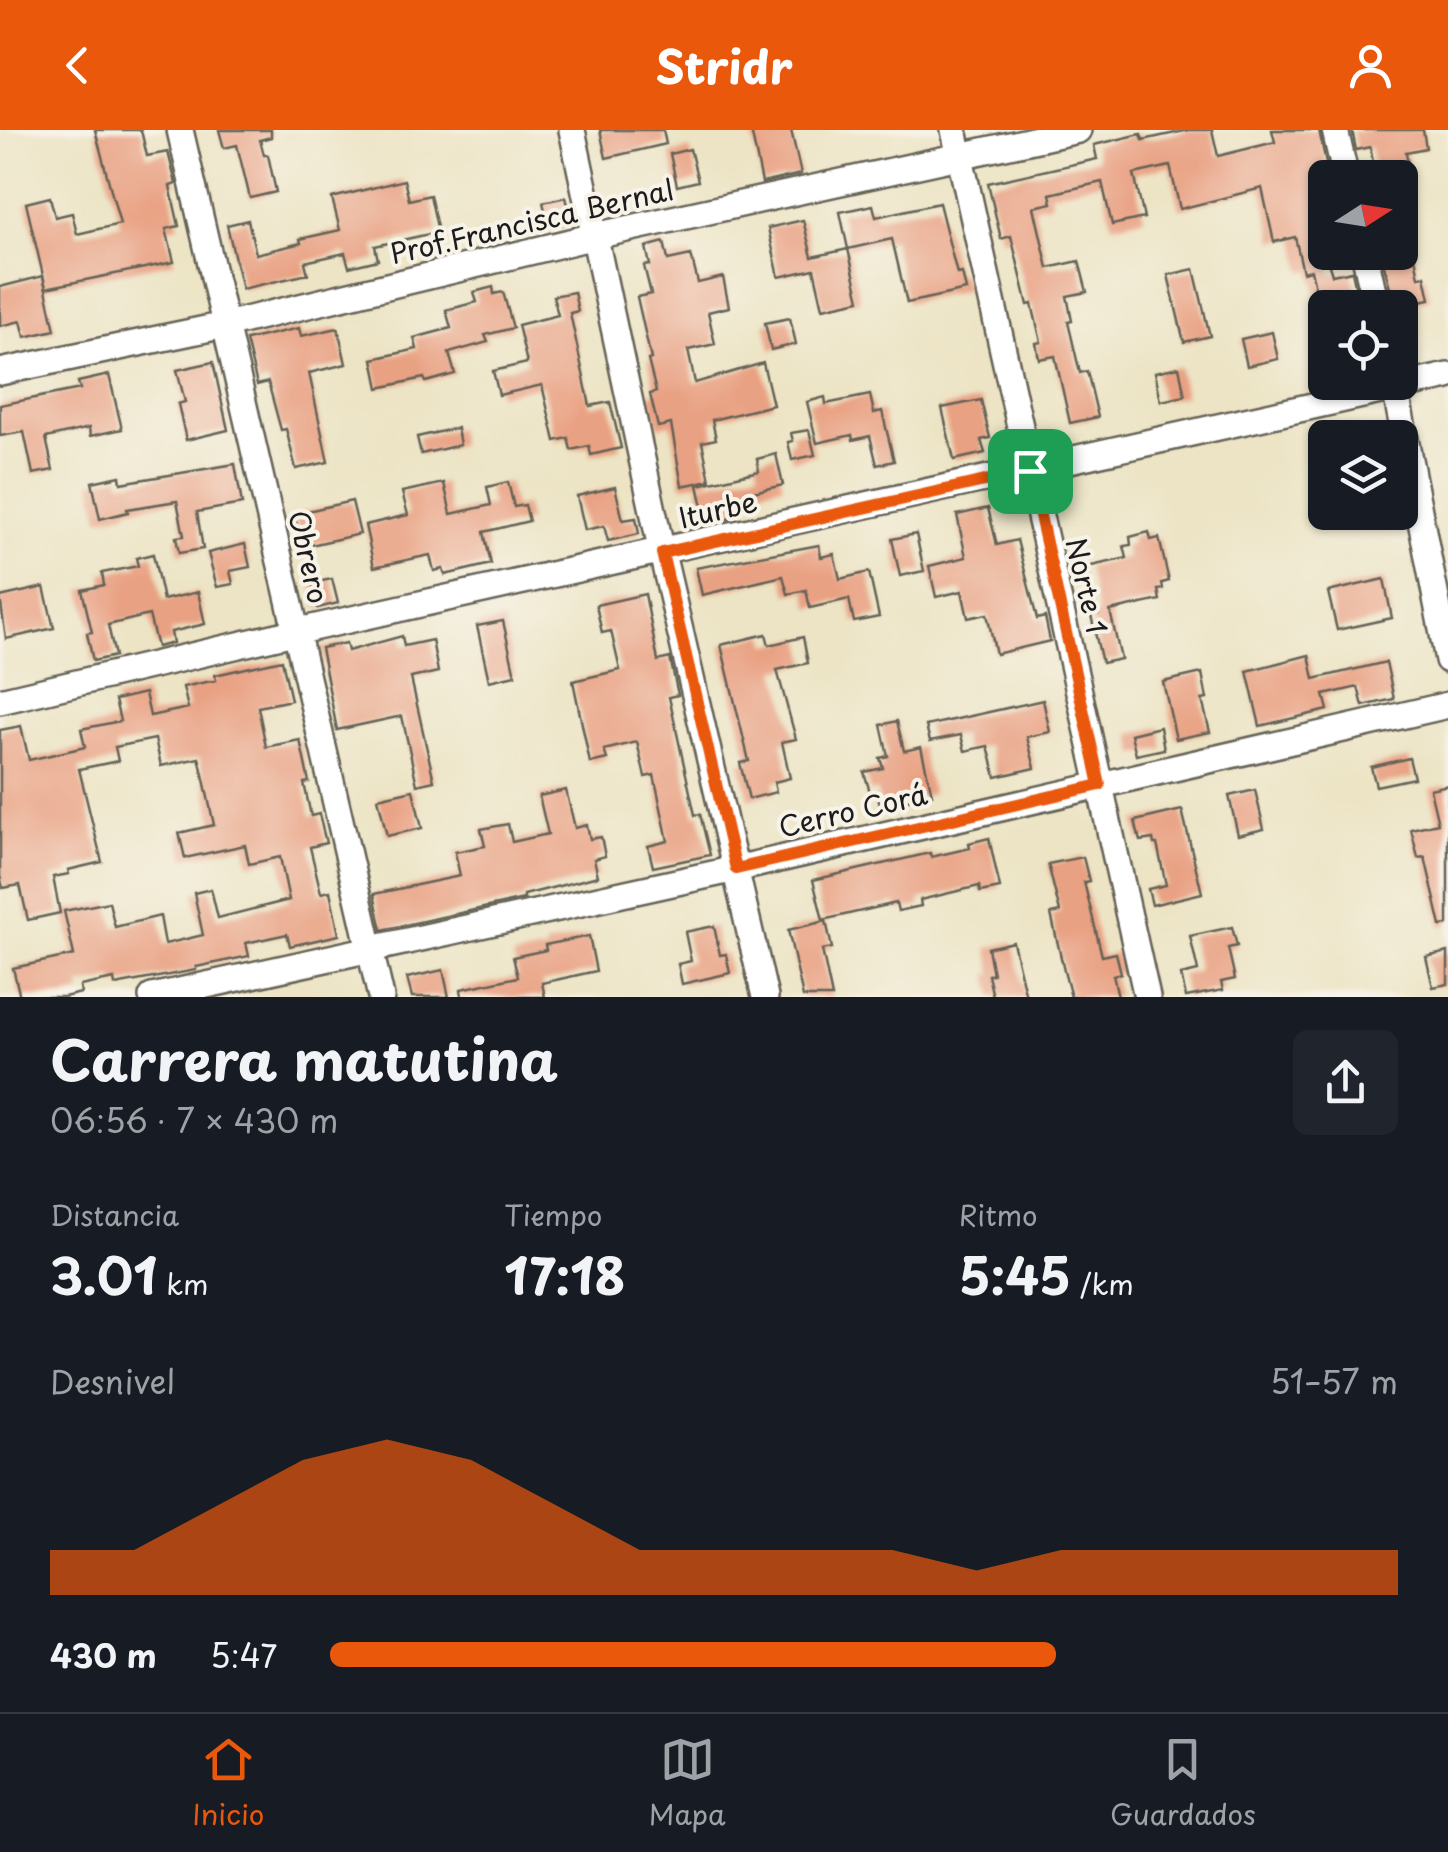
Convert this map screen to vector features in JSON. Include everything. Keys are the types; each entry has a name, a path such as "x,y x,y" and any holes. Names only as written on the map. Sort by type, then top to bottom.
{"street":[{"name":"Obrero","path":"180,130 381,997"},
{"path":"572,130 662,553 765,997"},
{"name":"Norte 1","path":"954,130 1147,997"},
{"name":"Prof.Francisca Bernal","path":"0,372 226,325 596,236 1078,130"},
{"path":"1336,130 1342,160"},
{"name":"Iturbe","path":"1418,381 1448,376"},
{"name":"Iturbe","path":"0,701 1331,400"},
{"path":"1398,400 1448,660"},
{"name":"Cerro Corá","path":"152,997 736,869 1448,705"}],"building":[{"path":"95,130 141,130 147,156 168,152 176,184 170,186 179,226 166,229 174,262 46,288 26,203 50,197 55,217 72,213 77,234 120,224"},
{"path":"219,130 271,130 271,137 260,140 264,155 268,155 276,192 250,198 237,145 224,148"},
{"path":"600,130 663,130 666,144 606,158"},
{"path":"751,130 791,130 801,174 762,183"},
{"path":"1189,130 1212,130 1218,156 1275,142 1272,130 1319,130 1325,160 1308,160 1311,270 1303,272 1295,237 1274,242 1262,188 1180,209 1170,166 1134,174 1144,218 1112,225 1102,182 1050,194 1052,203 1034,207 1048,268 1079,261 1087,292 1067,296 1072,321 1068,322 1080,373 1087,371 1098,417 1070,423 1055,356 1039,359 1036,343 1041,342 1032,304 1028,305 1011,236 1001,239 988,183 1097,159 1094,145 1141,134 1143,140"},
{"path":"1352,130 1423,130 1426,148 1406,152 1407,160 1373,160 1370,147 1356,150"},
{"path":"690,149 698,181 677,186 670,154"},
{"path":"404,180 409,200 430,195 438,232 375,246 378,260 349,267 345,253 305,262 308,274 242,289 227,225 248,220 256,254 301,243 300,239 340,230 332,198"},
{"path":"566,197 572,222 549,227 543,202"},
{"path":"939,203 957,274 962,273 966,290 907,303 892,239 848,249 840,212 873,205 876,217"},
{"path":"803,220 812,257 848,249 860,300 823,308 814,269 779,277 768,228"},
{"path":"664,242 668,260 691,255 698,283 723,277 729,307 708,312 715,344 688,350 695,383 763,363 773,405 712,420 716,439 702,442 710,480 682,486 671,424 658,427 650,394 656,392 637,297 651,294 644,266 650,265 646,247"},
{"path":"1194,269 1210,336 1184,342 1168,275"},
{"path":"1311,270 1330,270 1332,275 1352,271 1356,290 1316,290"},
{"path":"1385,270 1418,270 1419,277 1425,276 1430,299 1418,301 1418,290 1391,290"},
{"path":"43,276 55,330 25,337 21,321 0,326 0,287"},
{"path":"493,287 494,294 503,292 513,328 485,335 488,342 449,353 455,374 379,388 373,359 417,349 414,338 451,328 446,310 477,302 474,292"},
{"path":"574,292 578,311 570,313 590,406 610,402 621,448 591,455 589,446 571,450 568,438 555,441 542,385 499,395 493,371 527,363 518,325 558,315 553,296"},
{"path":"790,318 796,344 771,350 765,323"},
{"path":"299,328 301,336 338,328 346,364 309,373 328,462 296,469 268,382 257,385 246,340"},
{"path":"1272,332 1278,359 1247,366 1241,339"},
{"path":"213,362 228,430 186,440 178,404 185,402 177,370"},
{"path":"1179,367 1185,396 1161,401 1155,372"},
{"path":"109,375 122,429 90,436 89,428 46,438 53,470 33,474 24,432 0,436 0,405 80,389 78,382"},
{"path":"870,395 874,413 882,411 894,461 877,465 870,436 853,440 852,435 817,443 807,402 825,397 826,404"},
{"path":"981,400 990,438 981,440 985,453 954,460 942,408"},
{"path":"457,428 460,445 421,454 417,437"},
{"path":"809,430 815,455 792,460 788,442 793,441 791,433"},
{"path":"776,454 783,485 736,496 733,500 737,517 713,522 709,505 703,507 698,485 759,471 757,459"},
{"path":"235,464 242,504 197,512 203,549 179,553 176,537 184,536 177,501 127,509 128,512 100,519 92,482 120,476 121,483"},
{"path":"508,482 514,507 525,505 529,521 484,532 491,564 445,575 443,569 434,571 430,555 374,567 365,525 408,515 402,492 444,483 451,514 491,505 487,487"},
{"path":"615,487 623,520 636,518 639,534 608,541 604,526 585,530 577,496"},
{"path":"352,501 360,534 302,547 294,514"},
{"path":"988,508 997,545 1017,540 1037,619 1045,617 1050,641 996,654 987,614 968,618 962,591 936,597 929,566 966,557 957,515"},
{"path":"1149,532 1151,540 1159,538 1169,581 1158,590 1160,600 1110,611 1121,659 1102,663 1091,615 1098,614 1087,567 1127,558 1124,546 1131,545 1130,537"},
{"path":"916,534 924,571 900,576 892,539"},
{"path":"245,544 250,567 230,571 233,584 217,587 208,553"},
{"path":"819,545 821,557 834,554 840,579 869,572 879,617 854,622 849,599 810,608 806,590 788,594 783,576 702,595 696,568"},
{"path":"153,554 163,600 198,592 205,624 171,632 173,643 157,647 149,615 108,625 115,656 93,661 87,633 92,632 82,590 104,585 102,573 138,566 136,558"},
{"path":"332,579 338,603 318,608 312,583"},
{"path":"1384,579 1392,618 1337,630 1328,592"},
{"path":"44,587 54,628 6,639 0,597"},
{"path":"645,594 658,661 670,658 678,695 669,697 695,815 700,814 710,855 653,867 648,846 668,841 654,775 645,777 637,742 604,750 607,759 590,763 573,681 620,670 611,631 602,633 596,605"},
{"path":"503,621 515,675 489,681 477,626"},
{"path":"766,634 769,645 803,637 808,663 777,670 796,739 782,742 790,778 774,782 776,792 749,799 740,763 749,761 721,645"},
{"path":"402,636 404,646 432,640 438,672 411,678 434,781 417,785 402,716 337,730 321,648 346,643 348,651"},
{"path":"1309,655 1314,679 1386,662 1394,699 1363,706 1358,687 1324,695 1328,710 1260,726 1247,671"},
{"path":"282,660 291,700 258,707 266,747 300,740 311,816 319,814 326,843 310,847 321,893 330,891 339,935 290,946 287,934 246,943 249,956 196,970 115,985 114,979 80,986 81,993 64,997 20,997 13,968 74,955 64,911 109,902 115,927 160,916 165,944 203,935 194,893 211,889 218,918 289,900 280,857 249,864 245,845 185,858 179,833 214,825 200,761 199,758 161,766 155,739 115,747 118,761 79,769 102,862 53,877 60,913 28,920 20,885 3,888 0,876 0,730 21,726 29,760 85,747 81,729 120,721 115,700 145,693 150,716 188,708 183,687 216,680 215,675"},
{"path":"1202,673 1207,699 1202,700 1210,732 1176,739 1163,682"},
{"path":"1043,700 1050,732 1027,737 1035,768 996,777 988,746 965,751 961,735 930,741 926,726"},
{"path":"897,721 904,751 921,747 932,794 881,811 877,791 870,792 864,772 883,768 880,758 888,756 881,725"},
{"path":"1160,727 1164,749 1136,755 1131,734"},
{"path":"1409,758 1414,778 1376,786 1371,767"},
{"path":"1448,785 1448,925 1441,926 1425,857 1418,858 1411,829 1438,823 1430,789"},
{"path":"413,790 422,828 387,836 378,798"},
{"path":"566,790 575,828 587,825 590,839 601,837 605,856 594,859 598,876 524,895 524,899 382,930 374,894 460,876 455,852 485,846 481,829 508,824 512,842 548,834 539,796"},
{"path":"1255,790 1264,829 1238,835 1229,796"},
{"path":"1182,810 1202,893 1152,905 1148,889 1166,885 1157,844 1153,839 1140,841 1135,821"},
{"path":"989,838 1000,888 980,892 979,886 920,900 921,906 898,911 896,903 823,920 813,880 930,853 931,857 970,848 969,843"},
{"path":"1083,857 1089,881 1084,882 1102,956 1116,953 1121,973 1113,975 1118,997 1071,997 1064,971 1051,914 1060,912 1048,864"},
{"path":"826,921 832,948 822,950 832,997 803,997 788,930"},
{"path":"714,926 720,955 726,954 730,973 682,984 678,964 691,961 685,932"},
{"path":"1232,927 1237,946 1228,948 1235,979 1221,982 1223,990 1186,997 1181,975 1198,971 1190,936"},
{"path":"589,936 596,971 542,983 545,997 462,997 461,989 518,977 513,957 546,950 545,945"},
{"path":"1013,942 1026,997 993,997 988,948"},
{"path":"1448,952 1448,984 1433,987 1426,957"},
{"path":"443,970 449,997 412,997 407,978"}],"route":[{"path":"1030,471 1100,785 736,869 662,553 1030,471"}]}
